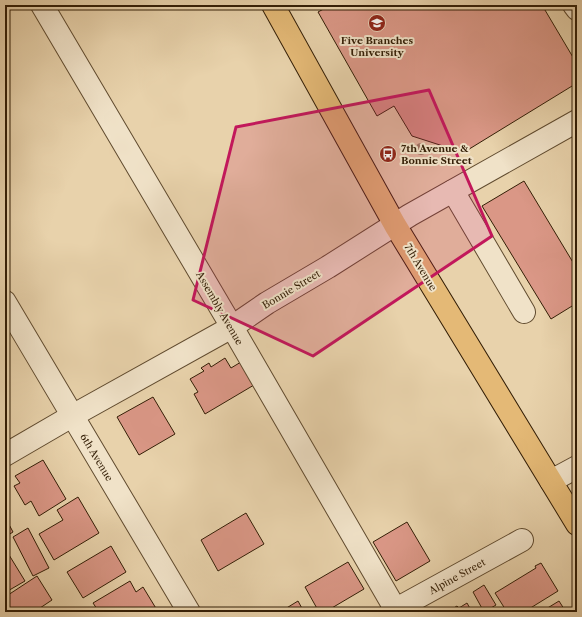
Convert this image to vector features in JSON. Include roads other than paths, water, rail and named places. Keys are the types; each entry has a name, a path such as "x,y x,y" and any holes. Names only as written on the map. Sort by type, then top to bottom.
{"main road":[{"name":"7th Avenue","path":"273,5 395,225 577,524"}],"street":[{"name":"Assembly Avenue","path":"42,5 232,326 394,611"},
{"path":"574,5 577,9"},
{"name":"Bonnie Street","path":"5,455 232,326 267,303 453,191 577,122"},
{"path":"453,191 524,312"},
{"name":"6th Avenue","path":"5,302 189,612"},
{"path":"551,481 577,467"},
{"name":"Alpine Street","path":"394,611 522,540"}],"place":[{"name":"Five Branches University","path":"377,23"},
{"name":"7th Avenue & Bonnie Street","path":"388,154"}]}
